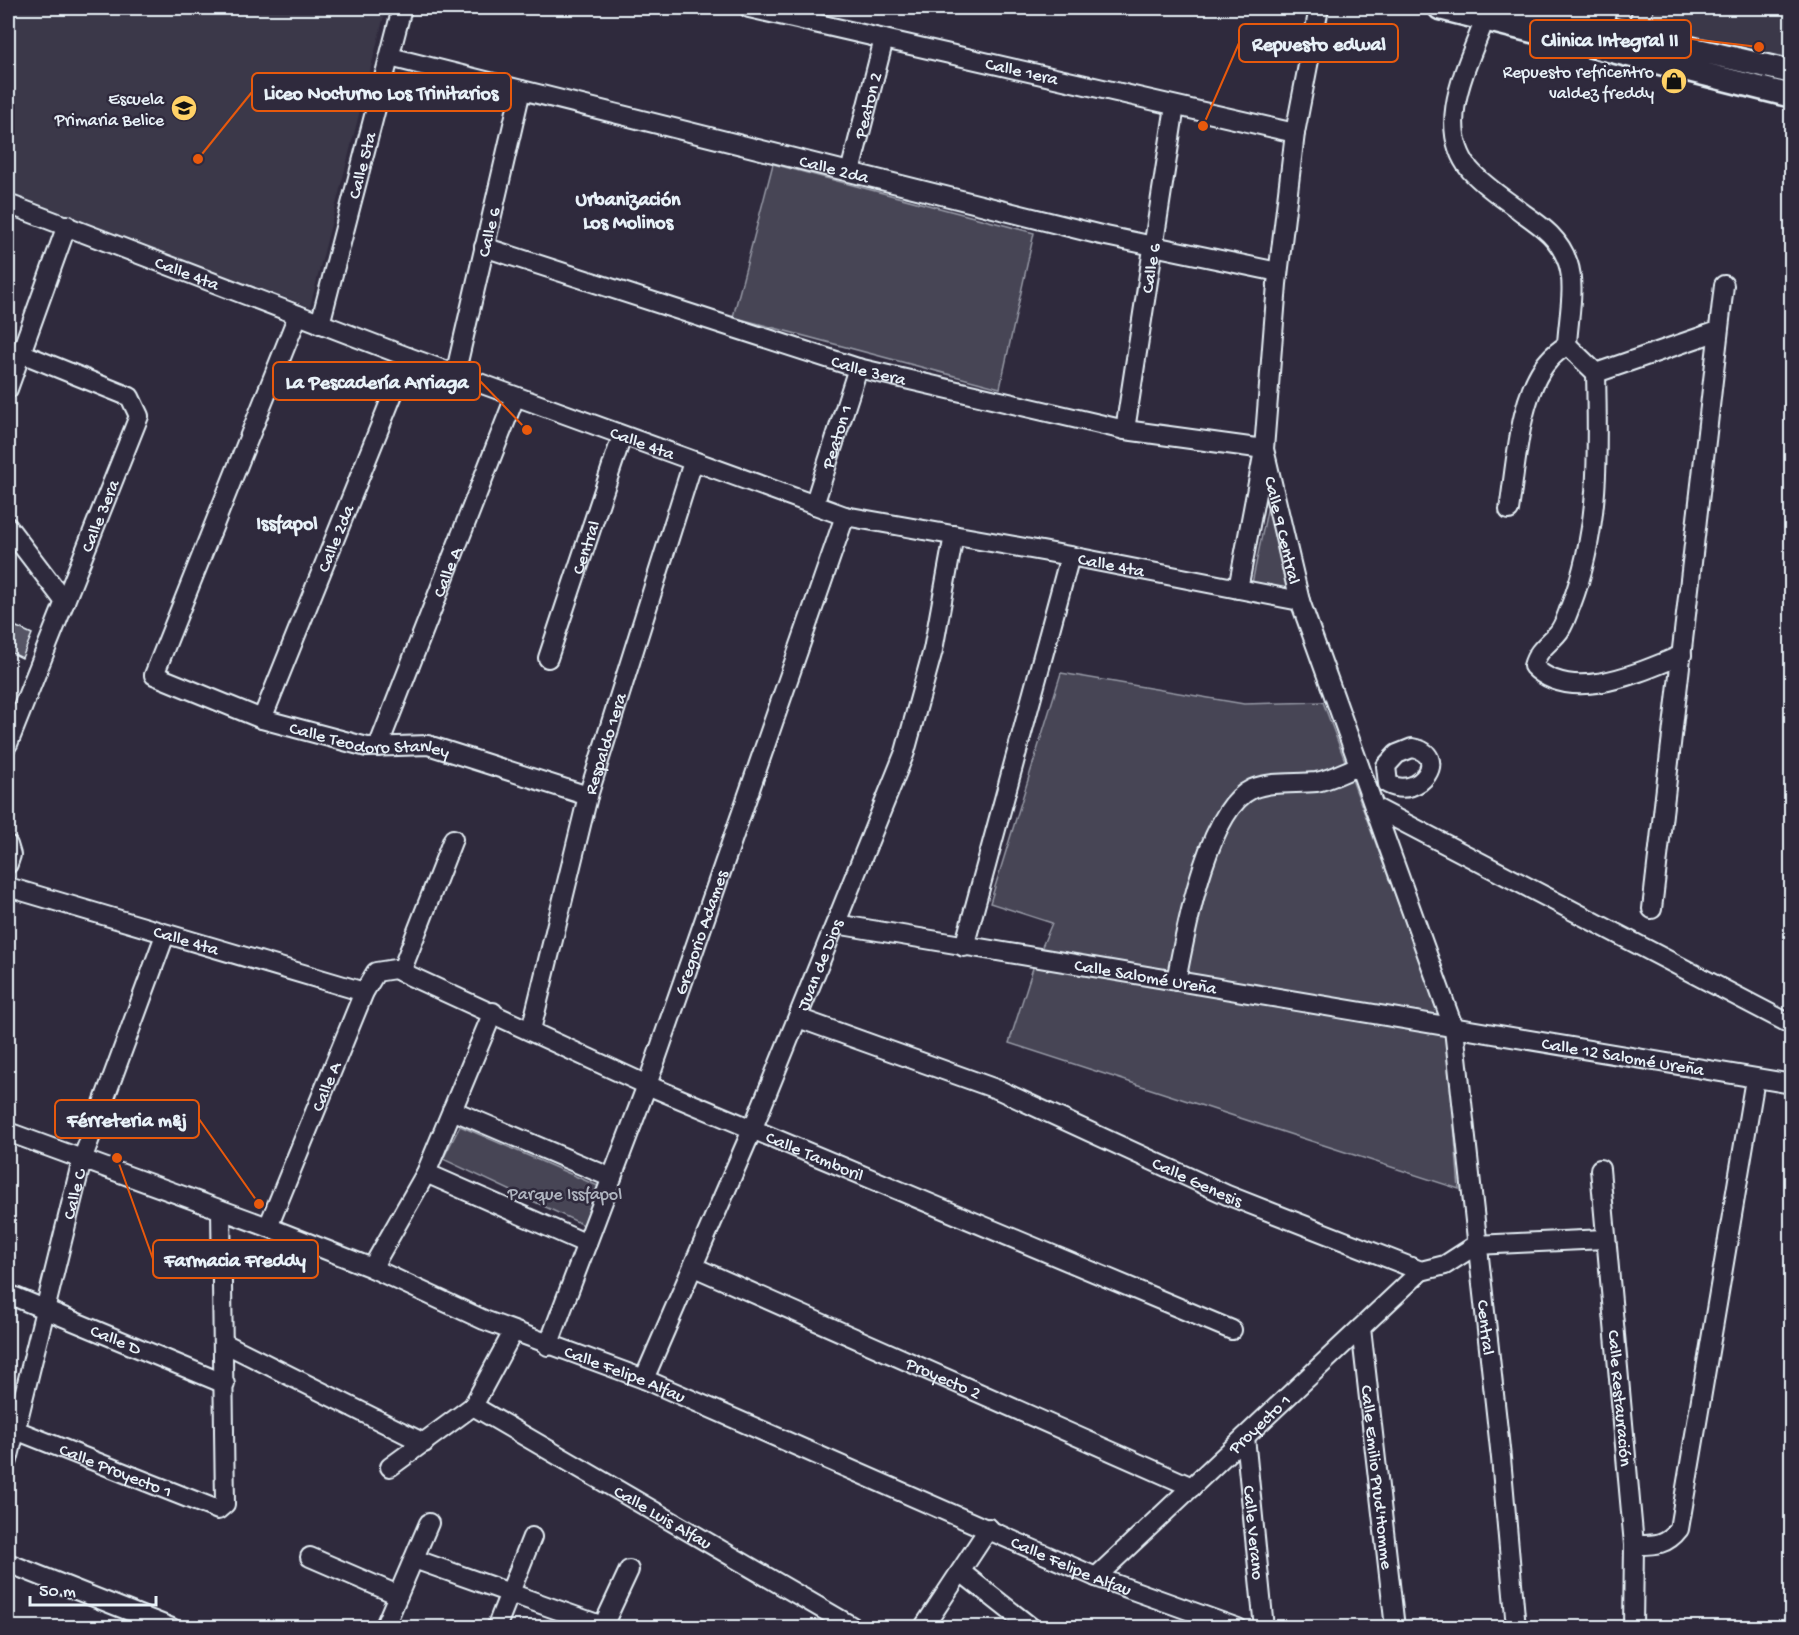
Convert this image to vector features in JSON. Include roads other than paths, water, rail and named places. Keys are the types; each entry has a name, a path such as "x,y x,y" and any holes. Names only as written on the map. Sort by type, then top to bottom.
{"main road":[{"path":"1440,8 1791,96"},
{"path":"1518,8 1605,18 1634,35 1791,72"}],"street":[{"name":"Calle 5ta","path":"320,324 402,8"},
{"name":"Calle 1era","path":"749,8 1296,133"},
{"name":"Calle 9 Central","path":"1319,8 1296,133 1278,272 1264,449 1300,601 1454,1029"},
{"path":"1634,35 1644,8"},
{"path":"1485,19 1458,90 1453,120 1456,146 1470,170 1497,194 1546,229 1560,244 1569,265 1567,345 1596,373 1597,492 1587,548 1572,602 1559,632 1542,648 1533,666 1541,675 1555,682 1605,683 1682,655"},
{"name":"Peaton 2","path":"850,172 884,39"},
{"name":"Calle 2da","path":"390,57 1153,246 1278,272"},
{"name":"Calle 6","path":"455,375 521,90"},
{"name":"Calle 6","path":"1125,430 1175,106"},
{"name":"Calle 4ta","path":"8,204 455,375 845,516 1070,556 1300,601"},
{"path":"8,389 67,225"},
{"name":"Calle 3era","path":"484,247 858,369 1125,430 1264,449"},
{"path":"1652,909 1724,285"},
{"name":"Calle Teodoro Stanley","path":"298,315 154,675 262,719 367,747 428,745 588,796"},
{"path":"1596,373 1718,331"},
{"path":"1509,510 1523,422 1533,386 1548,360 1567,345"},
{"name":"Calle 3era","path":"8,744 139,416 130,397 21,353"},
{"name":"Calle 2da","path":"262,719 408,357"},
{"name":"Peaton 1","path":"813,505 858,369"},
{"name":"Calle A","path":"378,747 515,397"},
{"name":"Central","path":"548,658 622,436"},
{"path":"1238,590 1264,449"},
{"name":"Respaldo 1era","path":"531,1030 588,796 693,462"},
{"name":"Gregorio Adames","path":"548,1346 647,1085 845,516"},
{"path":"8,527 65,602"},
{"name":"Juan de Dios","path":"644,1379 752,1130 905,752 933,650 954,535"},
{"path":"964,946 1070,556"},
{"path":"1176,981 1190,911 1212,840 1230,809 1251,789 1319,781 1359,766"},
{"path":"1388,784 1371,800 1791,1025"},
{"path":"401,972 453,839"},
{"path":"8,845 11,855 8,864"},
{"name":"Calle 4ta","path":"8,887 364,992"},
{"name":"Calle Salomé Ureña","path":"836,924 1454,1029"},
{"name":"Calle C","path":"8,1460 11,1428 46,1311 82,1160 165,935"},
{"name":"Calle A","path":"268,1227 364,992 376,972 395,969 401,972"},
{"name":"Calle Tamboril","path":"401,972 493,1012 647,1085 1232,1330"},
{"path":"372,1268 426,1173 493,1012"},
{"name":"Calle Genesis","path":"798,1018 999,1090 1227,1195 1421,1271"},
{"name":"Central","path":"1454,1029 1501,1458 1516,1628"},
{"name":"Calle 12 Salomé Ureña","path":"1454,1029 1791,1084"},
{"path":"1634,1545 1660,1545 1671,1539 1679,1529 1755,1079"},
{"path":"452,1110 612,1178"},
{"name":"Calle Felipe Alfau","path":"8,1132 268,1227 372,1268 513,1332 644,1379 989,1528 1096,1577 1238,1628"},
{"name":"Calle Restauración","path":"1600,1169 1634,1545 1633,1628"},
{"path":"426,1173 586,1244"},
{"path":"221,1210 225,1384"},
{"path":"1421,1271 1445,1265 1476,1245 1605,1239"},
{"name":"Proyecto 2","path":"694,1267 1192,1487"},
{"name":"Proyecto 1","path":"1096,1577 1421,1271"},
{"name":"Calle D","path":"8,1294 225,1384"},
{"name":"Calle Emilio Prud'Homme","path":"1361,1328 1395,1628"},
{"path":"390,1467 473,1406 513,1332"},
{"path":"224,1343 424,1443"},
{"name":"Calle Proyecto 1","path":"11,1428 218,1510 225,1504 225,1384"},
{"name":"Calle Luis Alfau","path":"473,1406 855,1628"},
{"name":"Calle Verano","path":"1245,1437 1264,1628"},
{"path":"384,1628 429,1523"},
{"path":"923,1628 989,1528"},
{"path":"496,1628 532,1538"},
{"path":"310,1557 398,1595"},
{"path":"414,1559 603,1627 629,1570"},
{"path":"8,1563 172,1628"},
{"path":"961,1572 1032,1628"}],"place":[{"name":"Clinica Integral II","path":"1759,47"},
{"name":"Repuesto refricentro valdez freddy","path":"1674,81"},
{"name":"Escuela Primaria Belice","path":"184,108"},
{"name":"Repuesto edwal","path":"1203,126"},
{"name":"Liceo Nocturno Los Trinitarios","path":"198,159"},
{"name":"La Pescadería Arriaga","path":"527,430"},
{"name":"Farmacia Freddy","path":"117,1158"},
{"name":"Férreteria m&j","path":"259,1204"}],"district":[{"name":"Urbanización Los Molinos","path":"628,210"},
{"name":"Issfapol","path":"287,522"}],"park label":[{"name":"Parque Issfapol","path":"565,1193"}]}
